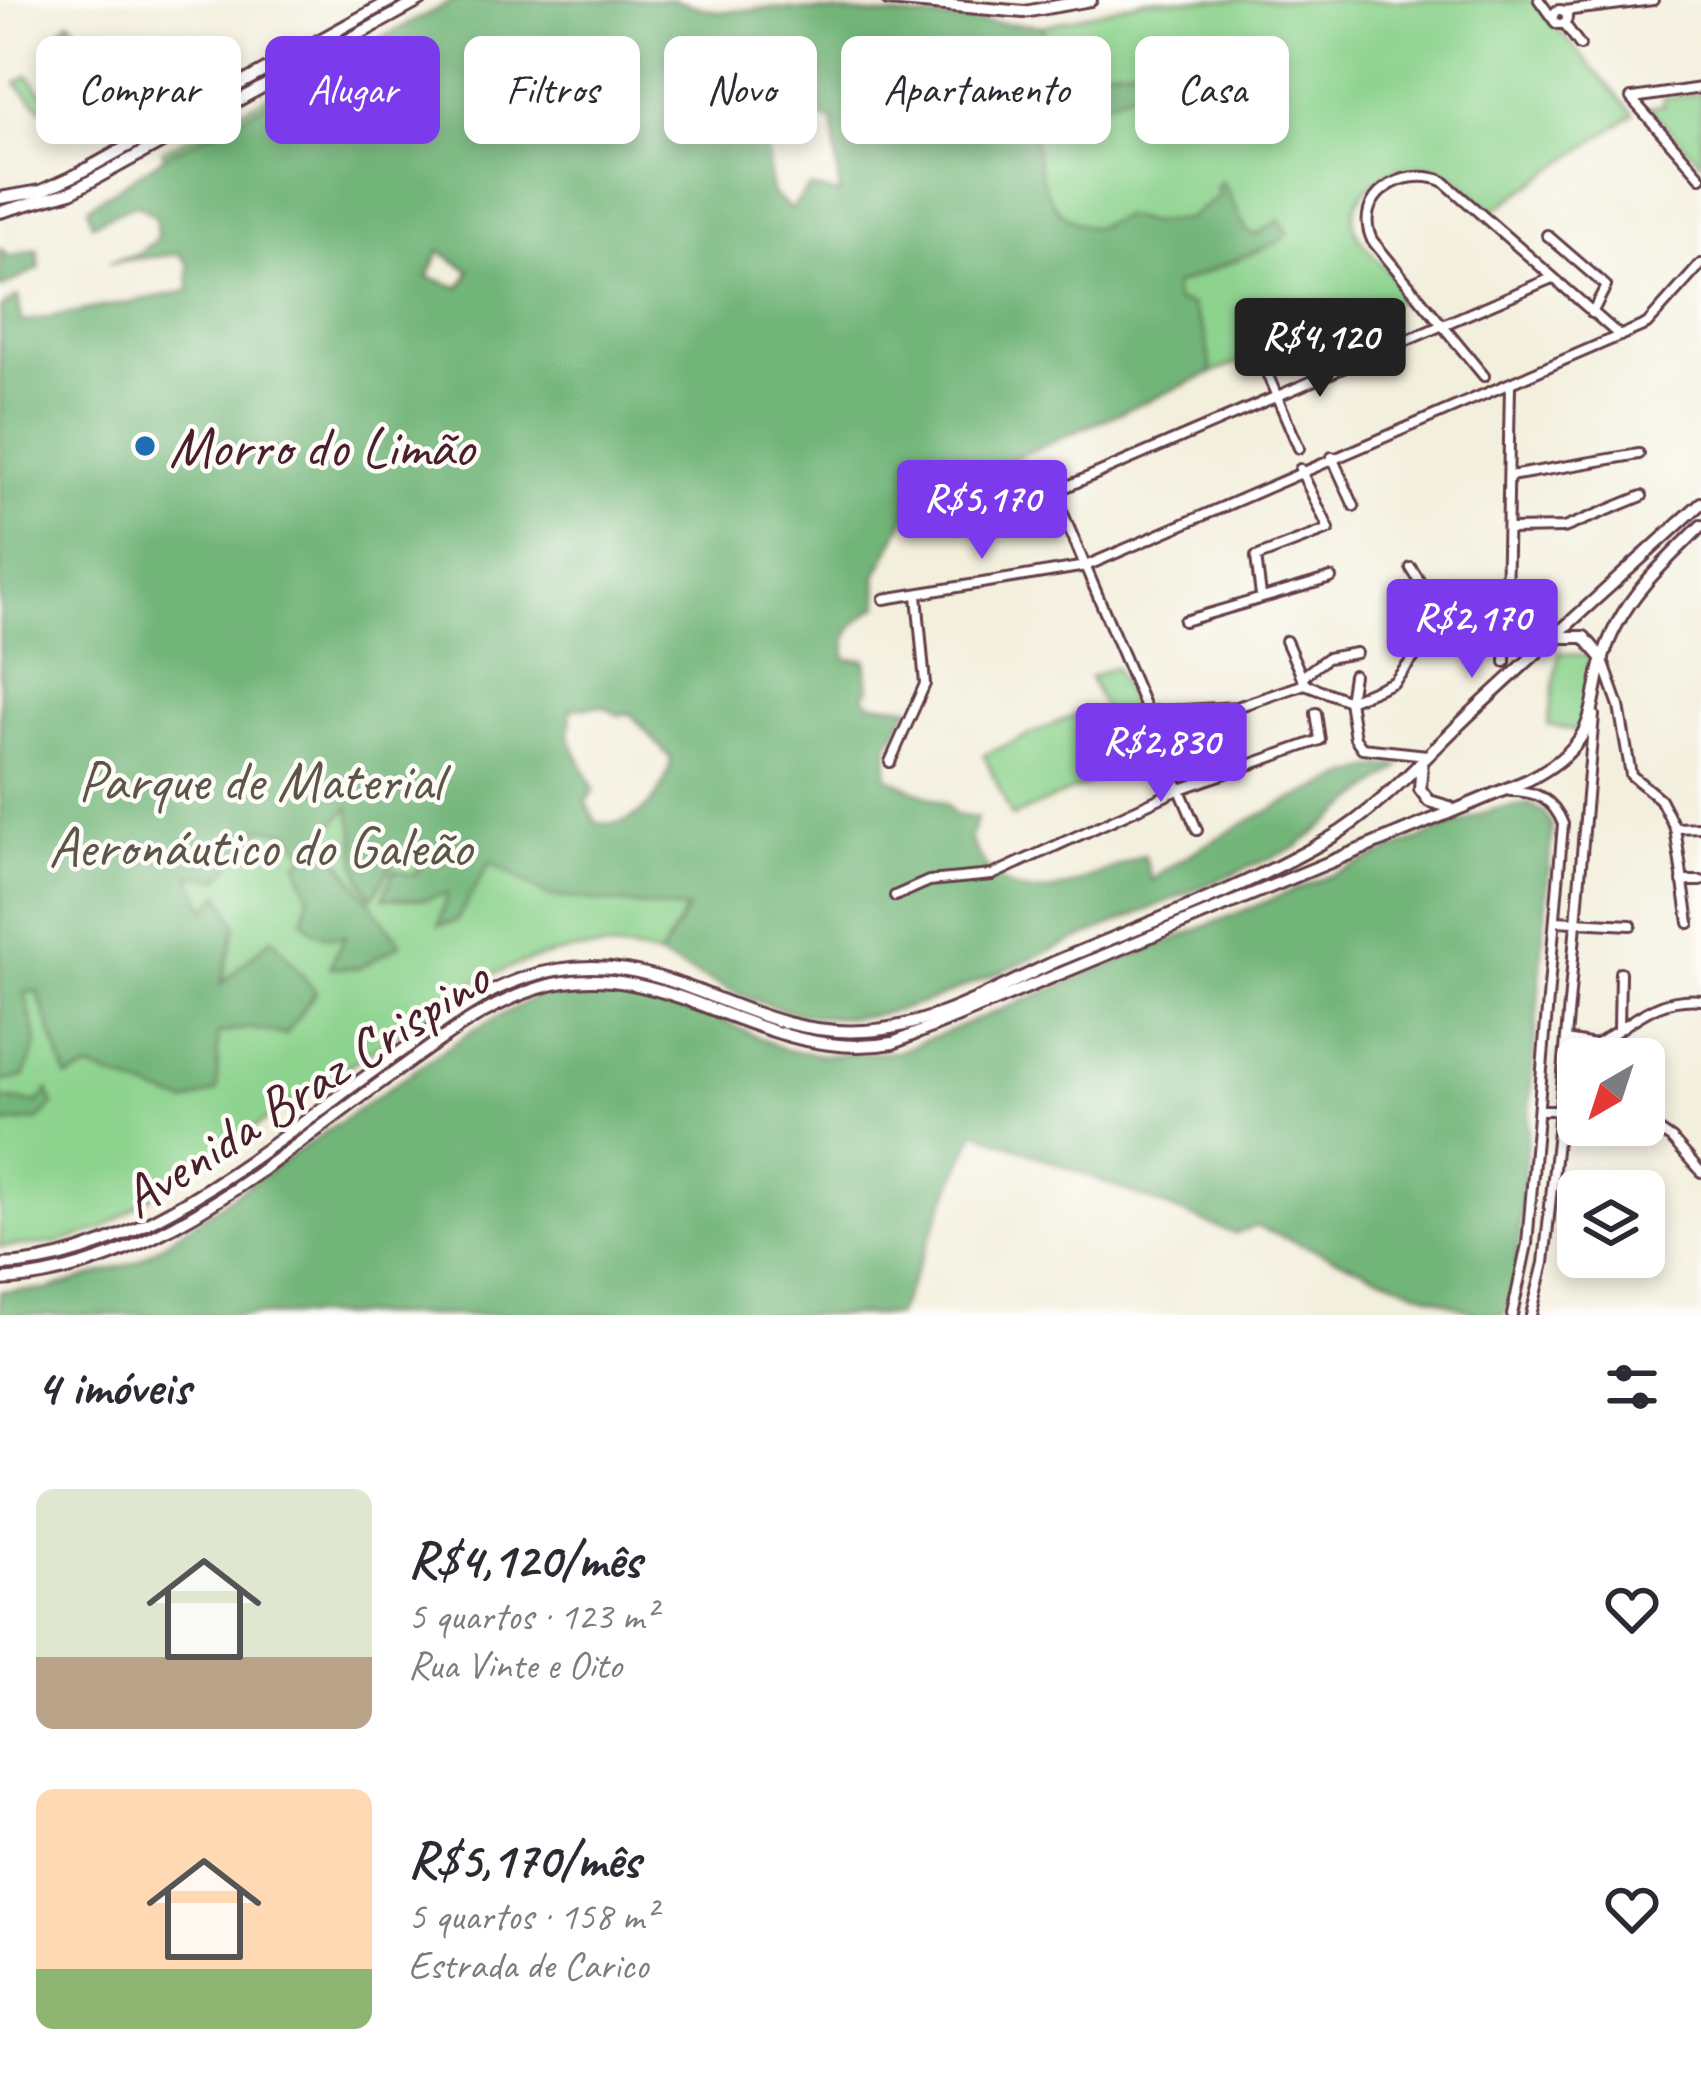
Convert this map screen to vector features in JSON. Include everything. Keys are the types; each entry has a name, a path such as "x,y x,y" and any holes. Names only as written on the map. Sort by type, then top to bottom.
{"main road":[{"path":"0,198 41,191 74,176 392,0"},
{"path":"0,212 70,192 421,0"},
{"path":"888,0 1024,12 1091,0"},
{"name":"Avenida Braz Crispino","path":"0,1265 83,1252 152,1223 451,1016 520,979 565,969 632,969 676,980 802,1028 858,1032 900,1027 1313,847 1359,816 1701,503"},
{"path":"1595,711 1603,659 1616,626 1648,579 1701,526"},
{"path":"1554,639 1583,637 1603,659"},
{"name":"Avenida Braz Crispino","path":"0,1280 62,1273 152,1239 478,1014 542,987 588,980 632,983 796,1041 854,1047 893,1043 1503,791 1563,760 1595,711"},
{"path":"1425,757 1418,781 1424,796 1436,805 1460,805"}],"street":[{"path":"1561,16 1653,0"},
{"path":"1540,1 1561,16 1580,46"},
{"path":"1701,88 1631,98 1701,177"},
{"path":"1484,376 1377,248 1365,225 1376,196 1411,177 1443,181 1620,336"},
{"path":"1547,236 1606,286 1592,313"},
{"path":"884,599 1086,566 1620,336 1658,315 1701,264"},
{"path":"1197,830 1059,504 1061,489 1552,278"},
{"path":"1266,371 1298,448"},
{"path":"1505,662 1510,384"},
{"path":"1492,392 1509,410"},
{"path":"1510,476 1639,454"},
{"path":"1331,457 1354,506"},
{"path":"1261,596 1256,557 1330,526 1300,470"},
{"path":"1509,529 1564,528 1642,496"},
{"path":"1411,568 1444,620"},
{"path":"1184,621 1331,578"},
{"path":"890,761 925,684 916,595"},
{"path":"1402,598 1431,634"},
{"path":"1286,641 1304,680 1349,701 1394,682 1444,620 1467,605 1504,612"},
{"path":"1147,712 1237,707 1304,680 1320,662 1356,653"},
{"path":"1603,659 1619,706 1631,776 1660,799 1675,828 1689,923"},
{"path":"1353,675 1349,701 1355,738 1362,748 1425,757"},
{"path":"1566,1038 1595,711"},
{"path":"895,896 929,881 992,875 1178,790 1320,740 1316,713"},
{"path":"1503,791 1528,791 1557,810 1562,824 1533,1178 1523,1274 1512,1315"},
{"path":"1675,828 1701,827"},
{"path":"1682,881 1701,881"},
{"path":"1555,921 1631,925"},
{"path":"1618,1030 1620,972"},
{"path":"1606,1038 1669,999 1701,1000"},
{"path":"1541,1087 1557,1087"},
{"path":"1539,1110 1557,1109"},
{"path":"1532,1315 1557,1136"},
{"path":"1665,1139 1701,1172"},
{"path":"1533,1178 1543,1172 1552,1181"}],"green space":[{"name":"Parque de Material Aeronáutico do Galeão","path":"455,0 673,0 718,12 774,8 1043,26 1145,0 1532,0 1634,114 1493,211 1440,169 1417,165 1387,174 1362,195 1354,222 1374,257 1404,287 1404,298 1212,373 914,501 659,957 609,949 564,952 473,983 101,1230 58,1243 0,1247 0,343 145,329 210,281 162,151 176,144 241,144 241,110 265,98 265,144 440,144 440,36 385,36","holes":["440,250 470,271 460,288 428,277","602,706 619,715 630,713 671,759 663,786 646,808 610,824 596,822 586,802 594,790 569,738 571,708"]},
{"name":"Parque de Material Aeronáutico do Galeão","path":"455,0 673,0 718,12 774,8 1043,26 1045,36 841,36 841,144 1035,144 1047,192 1054,205 1077,223 1093,228 1124,216 1149,223 1187,219 1219,196 1216,187 1222,181 1247,231 1257,235 1279,220 1288,232 1279,242 1173,286 1175,301 1191,305 1205,334 1212,373 914,501 876,576 879,606 853,627 845,649 846,659 866,660 869,690 863,695 870,703 910,707 888,744 887,777 947,805 955,815 977,818 970,838 986,866 1004,883 1024,891 1046,891 1144,855 1152,881 1198,849 1274,808 1351,775 1400,767 1297,847 940,997 861,1016 827,1017 764,1004 659,957 687,910 548,896 490,862 456,921 439,925 447,893 425,899 383,898 394,870 414,876 430,848 417,841 391,866 372,898 359,872 349,807 322,837 401,944 359,968 329,967 345,936 322,935 303,920 309,895 297,863 306,857 291,833 260,828 220,879 191,875 205,911 220,894 236,925 221,984 272,938 316,992 285,1035 249,1028 218,1034 217,1091 186,1103 89,1069 67,1078 37,991 25,993 37,1043 24,1077 0,1082 0,308 18,296 22,322 189,291 188,263 179,254 109,262 137,254 157,239 156,217 137,204 92,224 88,207 189,144 241,144 241,117 265,105 265,144 440,144 440,36 385,36","holes":["439,251 470,271 460,288 428,277","602,706 619,715 630,713 671,759 663,786 646,808 610,824 596,822 586,802 594,790 569,738 571,708"]},
{"path":"70,21 83,36 53,36"},
{"name":"Parque de Material Aeronáutico do Galeão","path":"1135,67 1133,92 1111,99 1111,68"},
{"path":"28,75 36,85 36,103 16,83"},
{"path":"1701,93 1701,162 1648,107 1664,105 1663,98"},
{"path":"0,249 10,257 37,249 40,268 0,288"},
{"path":"1559,652 1593,657 1581,731 1548,725"},
{"path":"1115,667 1134,712 1110,723 1090,677"},
{"path":"1079,713 1107,775 1012,817 984,755"},
{"path":"1529,804 1545,813 1552,827 1516,1277 1504,1315 1479,1315 1255,1226 1235,1234 975,1131 897,1315 553,1315 543,1311 540,1315 0,1315 0,1291 46,1290 137,1262 472,1031 550,989 615,985 673,998 786,1050 824,1055 897,1052 1491,810"},
{"path":"48,1090 53,1105 38,1120 0,1124 0,1099 38,1103"}],"place":[{"name":"Morro do Limão","path":"145,446"}]}
